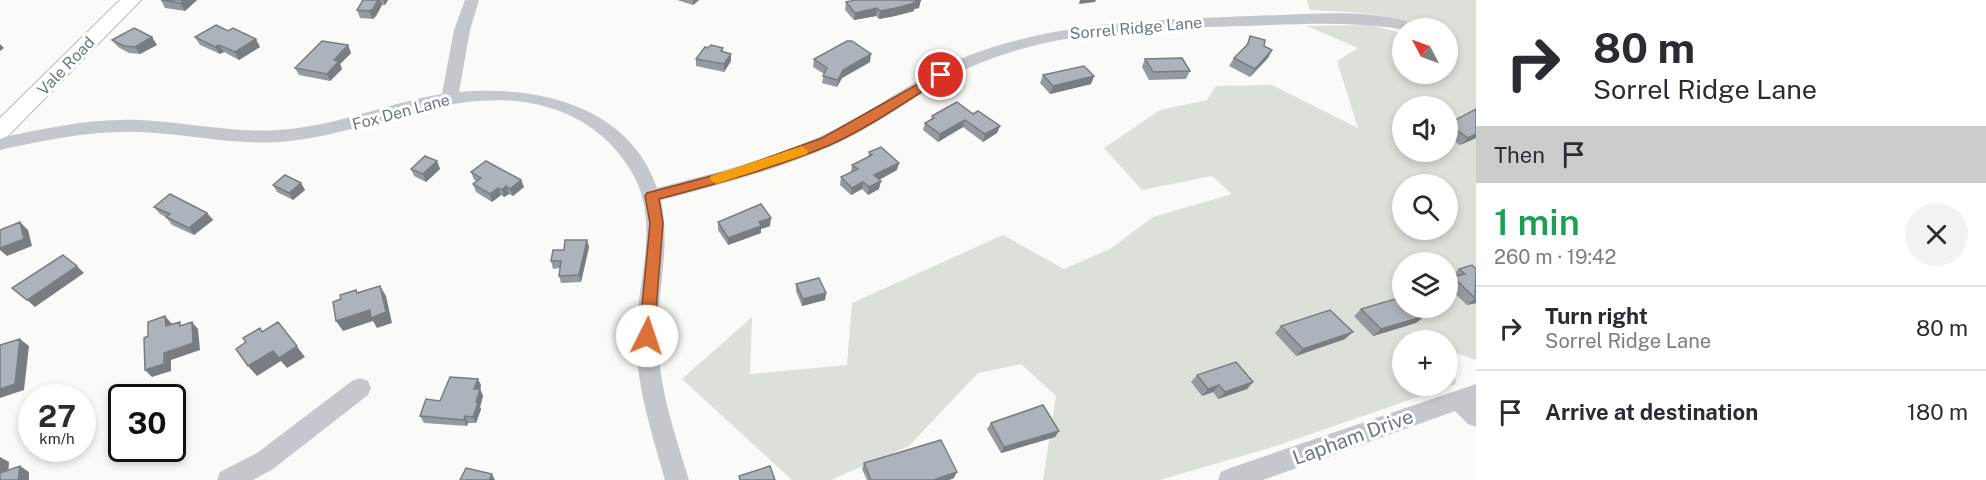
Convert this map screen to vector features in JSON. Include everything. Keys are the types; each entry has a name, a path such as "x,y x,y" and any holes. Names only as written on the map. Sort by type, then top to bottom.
{"main road":[{"name":"Vale Road","path":"0,131 131,0"}],"street":[{"path":"450,98 462,30 472,0"},
{"name":"Sorrel Ridge Lane","path":"652,196 733,174 826,141 869,119 952,68 1004,49 1045,38 1108,28 1176,23 1330,19 1371,19 1392,22"},
{"name":"Fox Den Lane","path":"0,144 61,132 129,126 243,136 296,135 342,127 450,98 507,96 552,101 572,108 605,129 620,143 645,179 652,196 656,223 647,336 648,361 657,408 677,480"},
{"path":"243,476 265,462 360,388"},
{"path":"1467,397 1476,417"},
{"name":"Lapham Drive","path":"1230,480 1467,397"}],"shaded area":[{"path":"1307,0 1476,0 1476,360 1458,354 1458,330 1392,330 1392,396 1421,396 1276,446 1160,480 1043,480 1056,396 1021,364 978,373 909,446 831,480 792,480 682,379 752,317 750,374 847,365 852,303 1003,235 1064,269 1110,249 1153,217 1232,194 1212,176 1142,190 1104,148 1160,110 1207,100 1216,86 1272,85 1358,128 1337,61 1358,48 1307,26 1370,25 1392,30 1392,84 1458,84 1458,18 1392,18 1351,12 1310,10"}],"building":[{"path":"161,0 184,0 180,3"},
{"path":"363,0 378,0 373,9 369,11 357,10"},
{"path":"921,0 896,8 880,11 877,8 855,13 846,2"},
{"path":"216,25 228,31 233,28 256,39 235,52 219,45 215,47 195,37"},
{"path":"134,28 152,37 135,47 124,46 112,40"},
{"path":"1250,36 1265,40 1264,46 1272,50 1255,69 1234,58 1248,44"},
{"path":"322,41 348,45 334,60 339,61 327,74 295,68"},
{"path":"847,41 852,41 871,54 843,70 838,80 823,76 827,68 814,59"},
{"path":"711,45 723,48 721,51 731,54 724,64 696,59 705,47 708,48"},
{"path":"1182,58 1190,71 1153,72 1145,59"},
{"path":"1084,66 1094,76 1053,86 1043,75"},
{"path":"957,102 973,114 978,111 1000,126 985,134 965,120 940,134 925,123 934,118 932,116"},
{"path":"1476,109 1476,134 1468,138 1458,132 1458,119"},
{"path":"881,147 899,163 874,175 881,181 869,187 863,182 852,188 841,177 858,169 852,165 872,155 869,152"},
{"path":"425,156 437,161 423,174 411,169"},
{"path":"486,161 521,180 510,189 506,186 502,190 498,188 490,194 473,184 481,178 471,172"},
{"path":"285,175 301,183 289,193 273,185"},
{"path":"170,194 207,213 189,228 166,217 170,214 154,207"},
{"path":"761,204 771,218 759,222 761,226 728,238 718,222"},
{"path":"20,222 24,239 0,248 0,230"},
{"path":"565,240 587,240 579,275 559,276 561,261 551,261 553,250 564,250"},
{"path":"63,255 77,266 27,300 12,288"},
{"path":"1472,265 1476,269 1475,298 1458,282 1458,276 1465,274 1459,269"},
{"path":"819,278 826,293 803,299 796,284"},
{"path":"380,286 386,312 371,318 370,310 336,321 333,302 341,299 340,295"},
{"path":"1392,300 1392,318 1418,318 1381,329 1361,309"},
{"path":"1330,310 1353,332 1303,349 1281,326"},
{"path":"165,316 166,326 180,322 180,326 192,322 193,343 164,353 164,364 145,370 144,338 148,336 148,322"},
{"path":"278,322 297,346 279,358 273,351 248,366 236,349 246,342 243,338 260,328 262,332"},
{"path":"20,339 15,384 0,389 0,345"},
{"path":"1236,362 1253,382 1225,392 1219,385 1208,389 1197,375"},
{"path":"450,377 478,379 474,389 480,389 473,417 465,416 464,420 420,416 426,399 440,401"},
{"path":"1043,405 1059,431 1004,447 991,423"},
{"path":"941,440 957,472 933,480 871,480 864,463"},
{"path":"20,466 18,480 0,480 0,473"},
{"path":"770,466 775,480 740,480 739,476"},
{"path":"466,468 492,474 489,480 460,480"}],"slow traffic":[{"path":"716,179 802,151"}],"route":[{"path":"647,336 655,256 656,223 652,196 778,160 826,141 869,119 941,75"}]}
